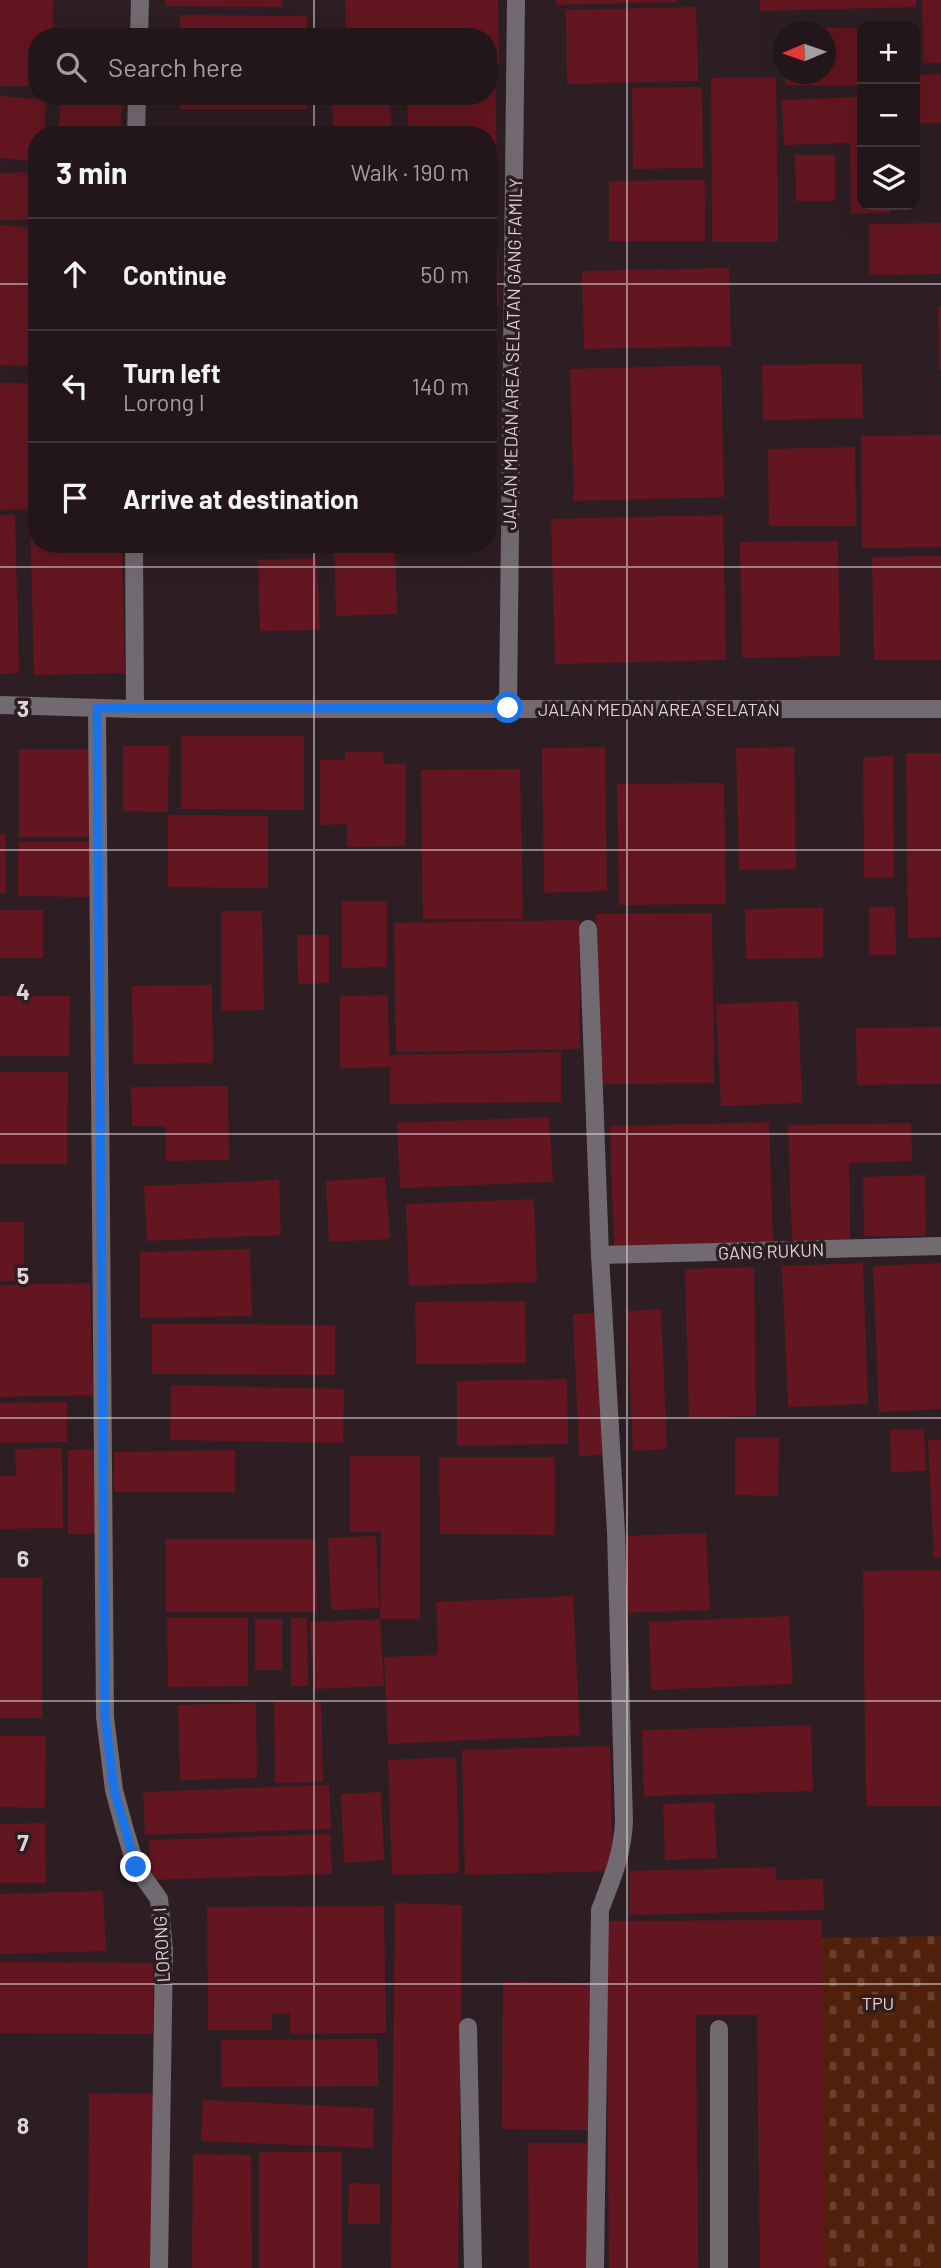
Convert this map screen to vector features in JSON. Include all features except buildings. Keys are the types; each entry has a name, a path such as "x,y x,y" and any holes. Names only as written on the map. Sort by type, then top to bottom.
{"street":[{"path":"139,28 140,0"},
{"name":"JALAN MEDAN AREA SELATAN GANG FAMILY","path":"508,708 516,0"},
{"path":"136,126 137,105"},
{"path":"134,553 135,709"},
{"name":"JALAN MEDAN AREA SELATAN","path":"0,705 135,709 941,709"},
{"name":"LORONG I","path":"97,708 105,1717 117,1802 136,1867 159,1899 164,1948 159,2268"},
{"path":"588,929 600,1255 616,1532 624,1822 617,1868 600,1910 595,2268"},
{"name":"GANG RUKUN","path":"600,1255 941,1246"},
{"path":"468,2028 473,2268"},
{"path":"719,2029 719,2268"}],"green space":[{"name":"TPU","path":"941,1936 941,2268 821,2268 814,1938"}],"route":[{"path":"136,1867 114,1790 105,1717 97,708 508,708"}]}
